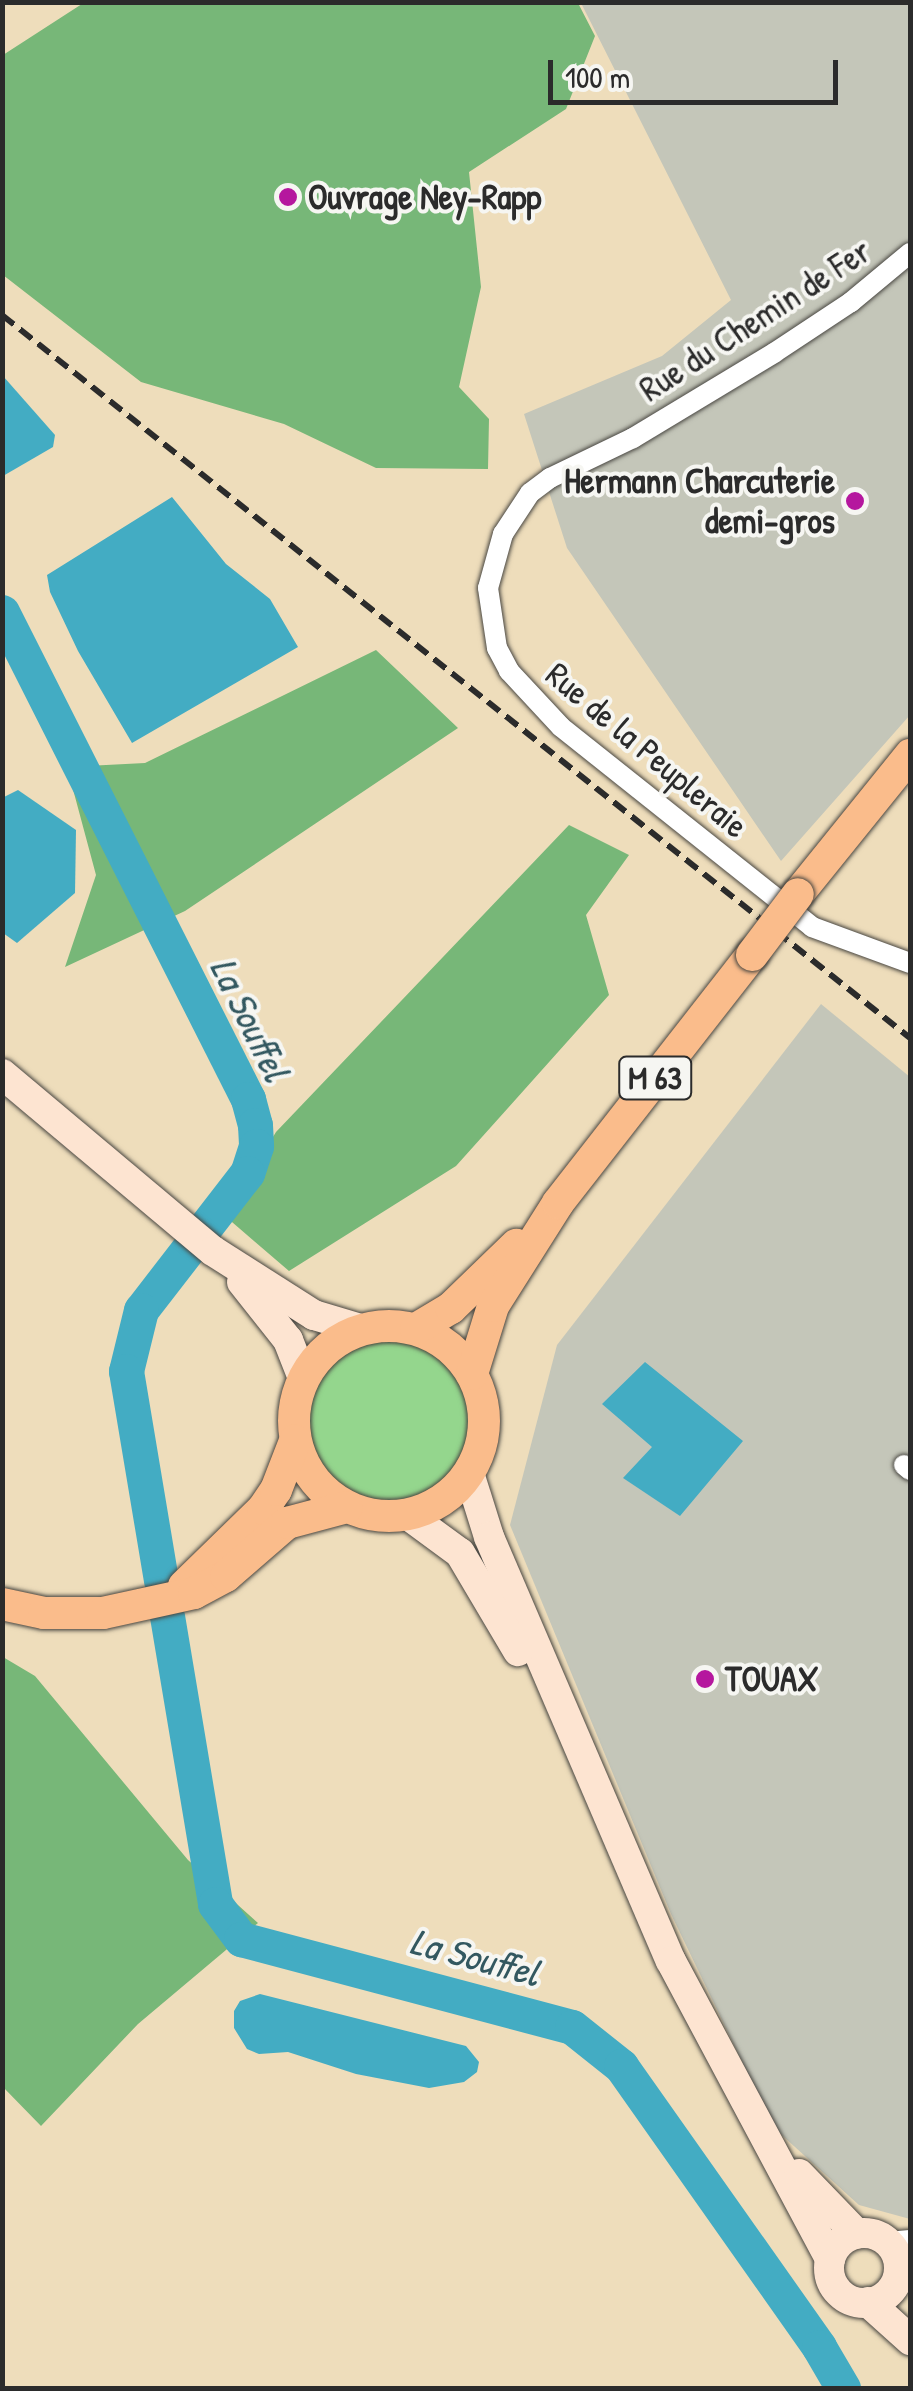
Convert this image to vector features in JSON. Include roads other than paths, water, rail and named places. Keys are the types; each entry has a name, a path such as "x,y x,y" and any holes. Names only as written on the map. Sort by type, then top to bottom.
{"main road":[{"name":"M 63","path":"472,1374 493,1306 558,1203 910,755"},
{"path":"2,1074 202,1242 273,1318 303,1378"},
{"name":"M 63","path":"416,1329 467,1294 558,1203"},
{"path":"202,1242 314,1315 360,1329"},
{"path":"388,1325 416,1329 438,1339 472,1374 480,1393 484,1434 469,1472 443,1500 408,1515 377,1516 347,1507 314,1480 295,1441 293,1420 303,1378 317,1357 360,1329 388,1325"},
{"path":"173,1596 263,1509 276,1490 295,1441"},
{"path":"469,1472 489,1537 611,1826 678,1975 830,2260 834,2286 855,2302 868,2302 904,2283 898,2262 899,2241 857,2234 845,2239 830,2260"},
{"path":"2,1604 44,1613 103,1613 132,1610 194,1593 226,1576 288,1523 347,1507"},
{"path":"408,1515 448,1540 474,1572 611,1826"},
{"path":"764,2135 857,2234"},
{"path":"868,2302 910,2340"}],"street":[{"name":"Rue du Chemin de Fer","path":"633,438 823,322 910,253"},
{"name":"Rue de la Peupleraie","path":"633,438 550,478 516,510 492,561 488,588 497,648 525,693 561,727 812,927 910,963"}],"water":[{"path":"3,376 55,435 53,447 3,476"},
{"path":"172,497 226,564 270,599 298,647 132,743 78,651 50,592 47,575"},
{"path":"18,790 76,830 75,893 17,943 3,933 2,798"},
{"path":"645,1362 743,1441 680,1516 623,1478 652,1447 602,1404"},
{"path":"260,1994 466,2046 479,2062 477,2072 464,2082 429,2088 356,2074 288,2052 259,2054 247,2049 234,2028 234,2011 240,2001"}],"waterway":[{"name":"La Souffel","path":"2,612 248,1099 255,1125 256,1146 247,1173 141,1310 126,1371 161,1581"},
{"name":"La Souffel","path":"167,1616 215,1904 241,1939 572,2027 621,2066 819,2347 843,2388"}],"railway":[{"path":"2,315 910,1038"}],"place":[{"name":"Ouvrage Ney-Rapp","path":"288,197"},
{"name":"Hermann Charcuterie demi-gros","path":"855,501"},
{"name":"TOUAX","path":"705,1679"}]}
